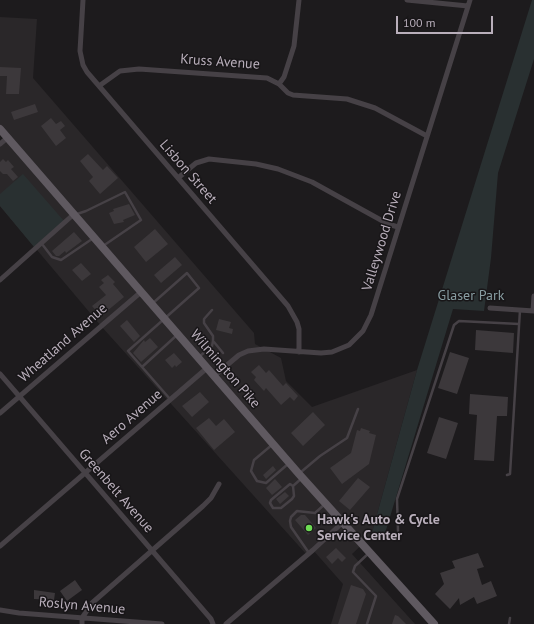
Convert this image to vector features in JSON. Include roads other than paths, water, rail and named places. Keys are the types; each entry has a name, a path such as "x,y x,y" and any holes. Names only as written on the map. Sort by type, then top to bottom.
{"main road":[{"name":"Wilmington Pike","path":"0,129 300,476 434,624"},
{"path":"428,617 440,624"}],"street":[{"name":"Lisbon Street","path":"83,0 80,42 81,58 87,72 288,306 297,322 300,339 300,352"},
{"path":"279,84 284,77 294,46 299,0"},
{"path":"407,0 468,6"},
{"name":"Valleywood Drive","path":"214,376 239,355 248,351 264,349 321,353 342,349 356,339 363,331 371,315 470,0"},
{"name":"Kruss Avenue","path":"99,86 120,71 139,69 267,78 279,84 288,93 293,95 328,97 361,103 375,108 427,136"},
{"path":"0,144 8,138"},
{"path":"178,178 196,163 209,160 256,164 278,169 312,182 377,218 398,227"},
{"path":"0,280 74,214"},
{"name":"Wheatland Avenue","path":"0,413 141,292"},
{"path":"490,308 534,311 534,296"},
{"name":"Aero Avenue","path":"0,546 207,368"},
{"name":"Greenbelt Avenue","path":"0,374 212,619 213,624"},
{"path":"82,621 92,603 211,498 219,484"},
{"path":"226,624 342,523"},
{"name":"Roslyn Avenue","path":"0,610 82,621 162,624"}],"lane":[{"path":"74,214 86,211 125,192 141,220 102,246"},
{"path":"42,244 52,256 61,260 84,246 94,237"},
{"path":"151,304 187,274 199,288 128,351 170,400"},
{"path":"212,310 204,319 204,323 223,353"},
{"path":"507,475 510,474 520,310"},
{"path":"398,531 397,499 454,325 459,321 519,324"},
{"path":"142,366 178,334"},
{"path":"198,358 212,346 214,341"},
{"path":"293,486 290,484 271,500 270,503 273,508 281,508 294,496 293,486 300,476 320,456 347,438 358,409"},
{"path":"273,444 254,460 251,471 257,481 266,483 289,463"},
{"path":"309,553 299,540 290,522 291,517 298,511 303,511 308,514 315,513 325,504"},
{"path":"367,624 376,596 353,572 355,566 369,553"},
{"path":"510,618 510,624"}],"place":[{"name":"Hawk's Auto & Cycle Service Center","path":"309,528"}],"park label":[{"name":"Glaser Park","path":"471,296"}]}
